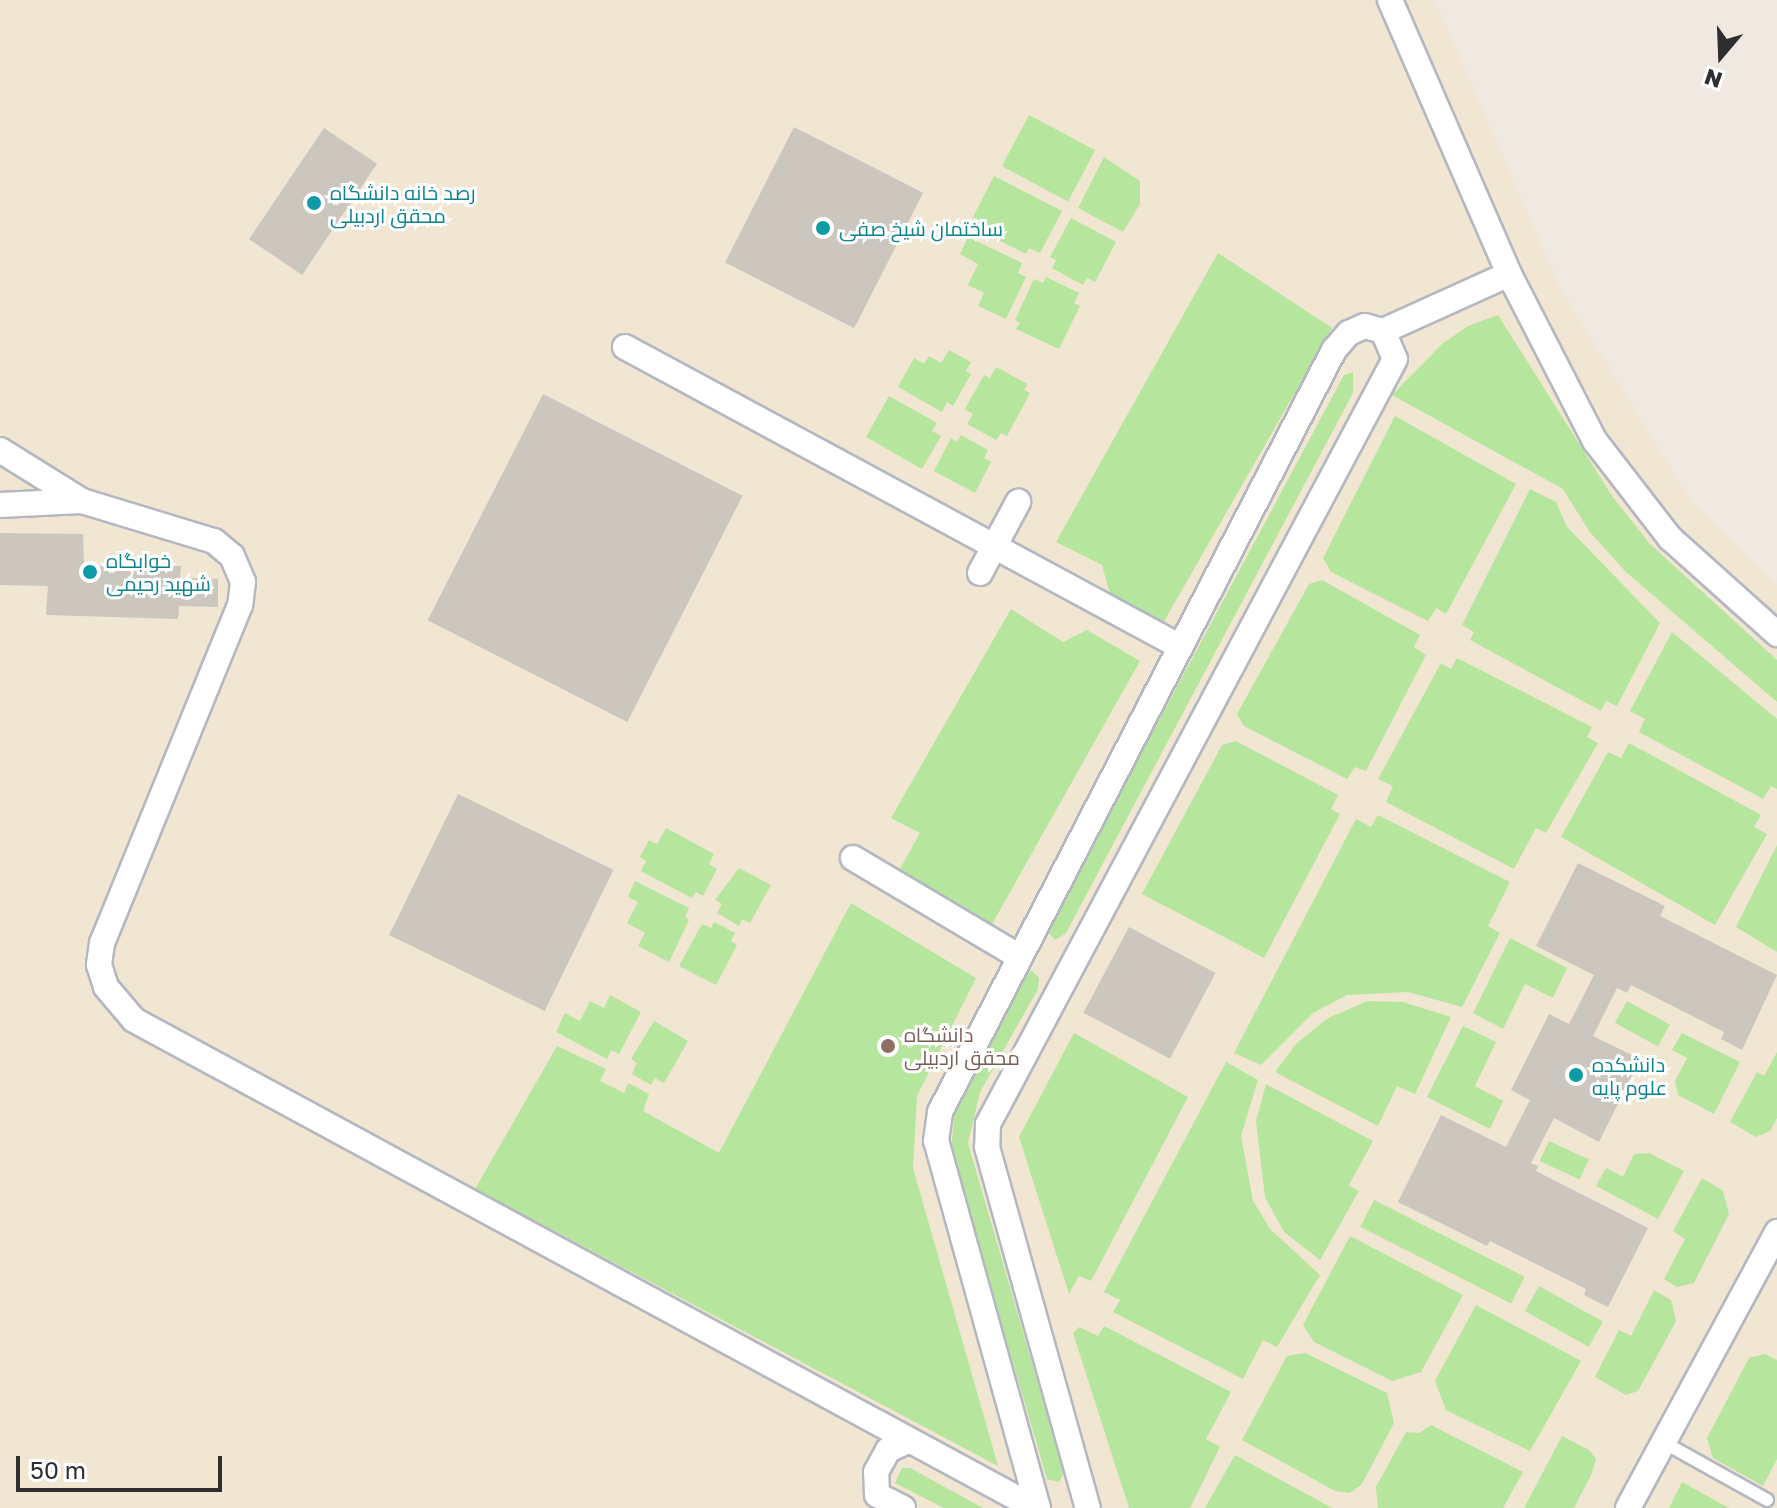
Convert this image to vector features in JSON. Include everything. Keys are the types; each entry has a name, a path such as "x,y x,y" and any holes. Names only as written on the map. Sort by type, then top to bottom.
{"street":[{"path":"1390,0 1509,274 1595,441 1670,538 1777,634"},
{"path":"1037,1508 936,1141 950,1088 1334,350 1349,333 1365,326 1383,331 1509,274"},
{"path":"1088,1508 987,1147 988,1124 1395,359 1383,331"},
{"path":"625,347 1179,646"},
{"path":"0,450 82,501 214,541 232,556 243,582 240,605 102,943 99,965 106,987 134,1020 906,1442 1037,1508"},
{"path":"0,505 82,501"},
{"path":"980,573 1018,502"},
{"path":"853,858 1018,956"},
{"path":"1628,1508 1777,1232"},
{"path":"903,1508 877,1495 876,1472 888,1450 906,1442"}],"lane":[{"path":"1663,1442 1767,1500"}],"shaded area":[{"name":"دانشگاه محقق اردبیلی","path":"0,0 1435,0 1560,288 1691,501 1777,584 1777,1508 0,1508","holes":["324,128 377,164 305,272 252,240"]}],"green space":[{"path":"1029,115 1095,150 1068,201 1002,166"},
{"path":"1104,157 1140,181 1140,204 1123,232 1078,208"},
{"path":"994,176 1062,211 1040,253 1029,248 1026,254 975,228 979,220 973,217"},
{"path":"1071,218 1116,242 1095,282 1087,278 1083,285 1052,268 1056,260 1050,257"},
{"path":"968,237 1022,263 1018,273 1026,277 1006,319 978,306 984,293 968,285 978,264 960,254"},
{"path":"1218,253 1332,328 1163,623 1110,594 1102,565 1056,542"},
{"path":"1046,277 1079,293 1074,303 1080,306 1059,349 1016,329 1020,323 1015,320 1034,279 1043,283"},
{"path":"1498,315 1612,496 1650,544 1777,660 1777,702 1626,572 1589,531 1563,489 1392,395 1442,344 1468,326"},
{"path":"949,350 971,362 966,371 971,374 953,406 947,402 942,412 898,387 914,358 924,364 929,356 941,363"},
{"path":"996,367 1028,384 1024,390 1030,393 1007,436 1001,433 996,440 967,424 973,414 965,409 984,375 990,378"},
{"path":"1353,372 1353,393 1066,933 1055,940 1048,932 1051,922 1344,375"},
{"path":"889,396 937,423 932,431 941,436 922,469 866,437"},
{"path":"1395,416 1516,484 1446,614 1436,608 1428,621 1331,572 1323,558"},
{"path":"961,435 988,450 984,458 991,462 975,493 934,471 951,438 957,442"},
{"path":"1530,489 1556,502 1567,527 1660,623 1617,706 1606,701 1601,711 1470,640 1474,632 1462,625"},
{"path":"1322,580 1420,635 1414,647 1426,655 1366,771 1355,767 1347,779 1244,726 1237,714 1309,584"},
{"path":"1011,609 1063,642 1087,630 1140,661 991,926 898,872 920,833 891,818"},
{"path":"1672,632 1777,719 1777,789 1771,786 1763,799 1639,732 1645,719 1630,711"},
{"path":"1457,658 1592,727 1587,737 1598,743 1546,833 1536,828 1514,869 1386,802 1393,786 1378,779 1441,663 1451,669"},
{"path":"1236,741 1338,795 1331,809 1340,814 1264,958 1142,894 1222,745"},
{"path":"1629,743 1761,815 1754,827 1767,834 1715,925 1561,837 1608,752 1621,758"},
{"path":"1378,815 1510,882 1488,926 1500,933 1462,1007 1408,992 1347,995 1313,1013 1261,1065 1234,1053 1356,819 1371,827"},
{"path":"666,828 714,854 709,864 717,869 703,896 696,892 692,898 641,871 646,861 640,857 649,840 657,844"},
{"path":"1777,845 1777,952 1736,927"},
{"path":"739,868 771,885 750,923 742,919 739,926 717,913 722,904 715,900"},
{"path":"635,881 689,908 685,917 689,920 669,962 638,946 645,933 627,923 638,902 628,897"},
{"path":"851,903 976,978 917,1096 913,1168 998,1466 475,1189 557,1046 606,1069 600,1081 624,1093 628,1083 649,1094 643,1111 719,1153"},
{"path":"714,922 735,933 731,941 737,945 716,985 679,966 702,924 711,928"},
{"path":"1510,938 1567,968 1553,998 1525,984 1503,1029 1473,1013"},
{"path":"1032,971 1039,978 1038,989 980,1092 968,1143 1064,1473 1059,1482 1047,1479 951,1151 956,1099 1024,974"},
{"path":"610,995 641,1012 619,1054 611,1050 607,1059 556,1032 565,1013 580,1021 590,1001 604,1008"},
{"path":"1368,1001 1403,1002 1451,1017 1415,1094 1397,1086 1378,1126 1275,1072 1297,1043 1328,1018"},
{"path":"1627,1001 1670,1025 1658,1047 1615,1023"},
{"path":"654,1021 688,1041 664,1083 655,1078 651,1085 632,1074 637,1063 631,1059"},
{"path":"1463,1026 1496,1042 1475,1086 1503,1101 1490,1129 1427,1097"},
{"path":"1074,1033 1188,1097 1091,1281 1079,1276 1069,1294 1019,1137"},
{"path":"1682,1033 1740,1062 1714,1114 1678,1095 1675,1081 1687,1058 1672,1050"},
{"path":"1777,1052 1777,1118 1770,1131 1756,1137 1730,1122 1757,1072 1764,1076"},
{"path":"1226,1062 1258,1080 1241,1136 1253,1201 1270,1229 1320,1275 1277,1347 1263,1340 1243,1379 1113,1312 1120,1300 1104,1292"},
{"path":"1266,1084 1373,1141 1349,1185 1359,1191 1320,1260 1284,1232 1265,1197 1256,1121"},
{"path":"1549,1141 1589,1160 1580,1180 1540,1161"},
{"path":"1649,1153 1684,1171 1658,1219 1596,1186 1606,1168 1623,1177 1634,1154"},
{"path":"1702,1178 1723,1191 1729,1214 1694,1283 1677,1287 1664,1279 1685,1239 1673,1231"},
{"path":"1374,1200 1525,1277 1511,1303 1360,1227"},
{"path":"1350,1236 1463,1295 1421,1372 1392,1381 1314,1342 1303,1325"},
{"path":"1539,1286 1603,1321 1589,1347 1525,1311"},
{"path":"1654,1290 1671,1300 1676,1321 1638,1391 1626,1395 1595,1377 1619,1330 1631,1336"},
{"path":"1476,1305 1581,1361 1530,1451 1446,1410 1435,1381"},
{"path":"1104,1326 1231,1392 1206,1439 1220,1447 1190,1508 1129,1508 1073,1333 1079,1327 1098,1336"},
{"path":"1305,1353 1387,1393 1394,1423 1362,1484 1350,1493 1335,1491 1242,1440 1287,1356"},
{"path":"1765,1354 1777,1360 1777,1459 1763,1486 1713,1458 1707,1438 1749,1358"},
{"path":"1431,1425 1523,1472 1503,1508 1378,1508 1376,1487 1406,1432 1420,1433"},
{"path":"1562,1436 1589,1450 1596,1459 1574,1508 1524,1508"},
{"path":"1235,1455 1332,1508 1205,1508"},
{"path":"902,1468 910,1468 983,1508 944,1508 895,1483"},
{"path":"1682,1482 1729,1508 1669,1508"}],"building":[{"name":"ساختمان شیخ صفی","path":"794,127 923,193 854,328 725,262"},
{"name":"رصد خانه دانشگاه محقق اردبیلی","path":"324,128 377,164 302,275 249,239"},
{"path":"543,394 743,496 627,722 428,620"},
{"name":"خوابگاه شهید رحیمی","path":"0,533 83,534 84,566 181,566 180,578 218,579 218,607 179,606 178,619 46,615 48,586 0,585"},
{"path":"458,794 613,870 545,1011 389,935"},
{"name":"دانشکده علوم پایه","path":"1578,863 1665,906 1660,916 1777,975 1742,1050 1721,1039 1724,1032 1631,985 1627,993 1617,988 1593,1036 1640,1059 1599,1142 1554,1118 1531,1163 1538,1166 1536,1171 1648,1228 1608,1307 1584,1295 1586,1289 1490,1241 1487,1246 1398,1202 1441,1115 1506,1147 1530,1100 1511,1090 1549,1014 1569,1024 1594,975 1536,946"},
{"path":"1129,927 1216,973 1170,1059 1083,1013"}],"place":[{"name":"رصد خانه دانشگاه محقق اردبیلی","path":"314,203"},
{"name":"ساختمان شیخ صفی","path":"823,228"},
{"name":"خوابگاه شهید رحیمی","path":"90,572"},
{"name":"دانشگاه محقق اردبیلی","path":"888,1046"},
{"name":"دانشکده علوم پایه","path":"1576,1075"}]}
